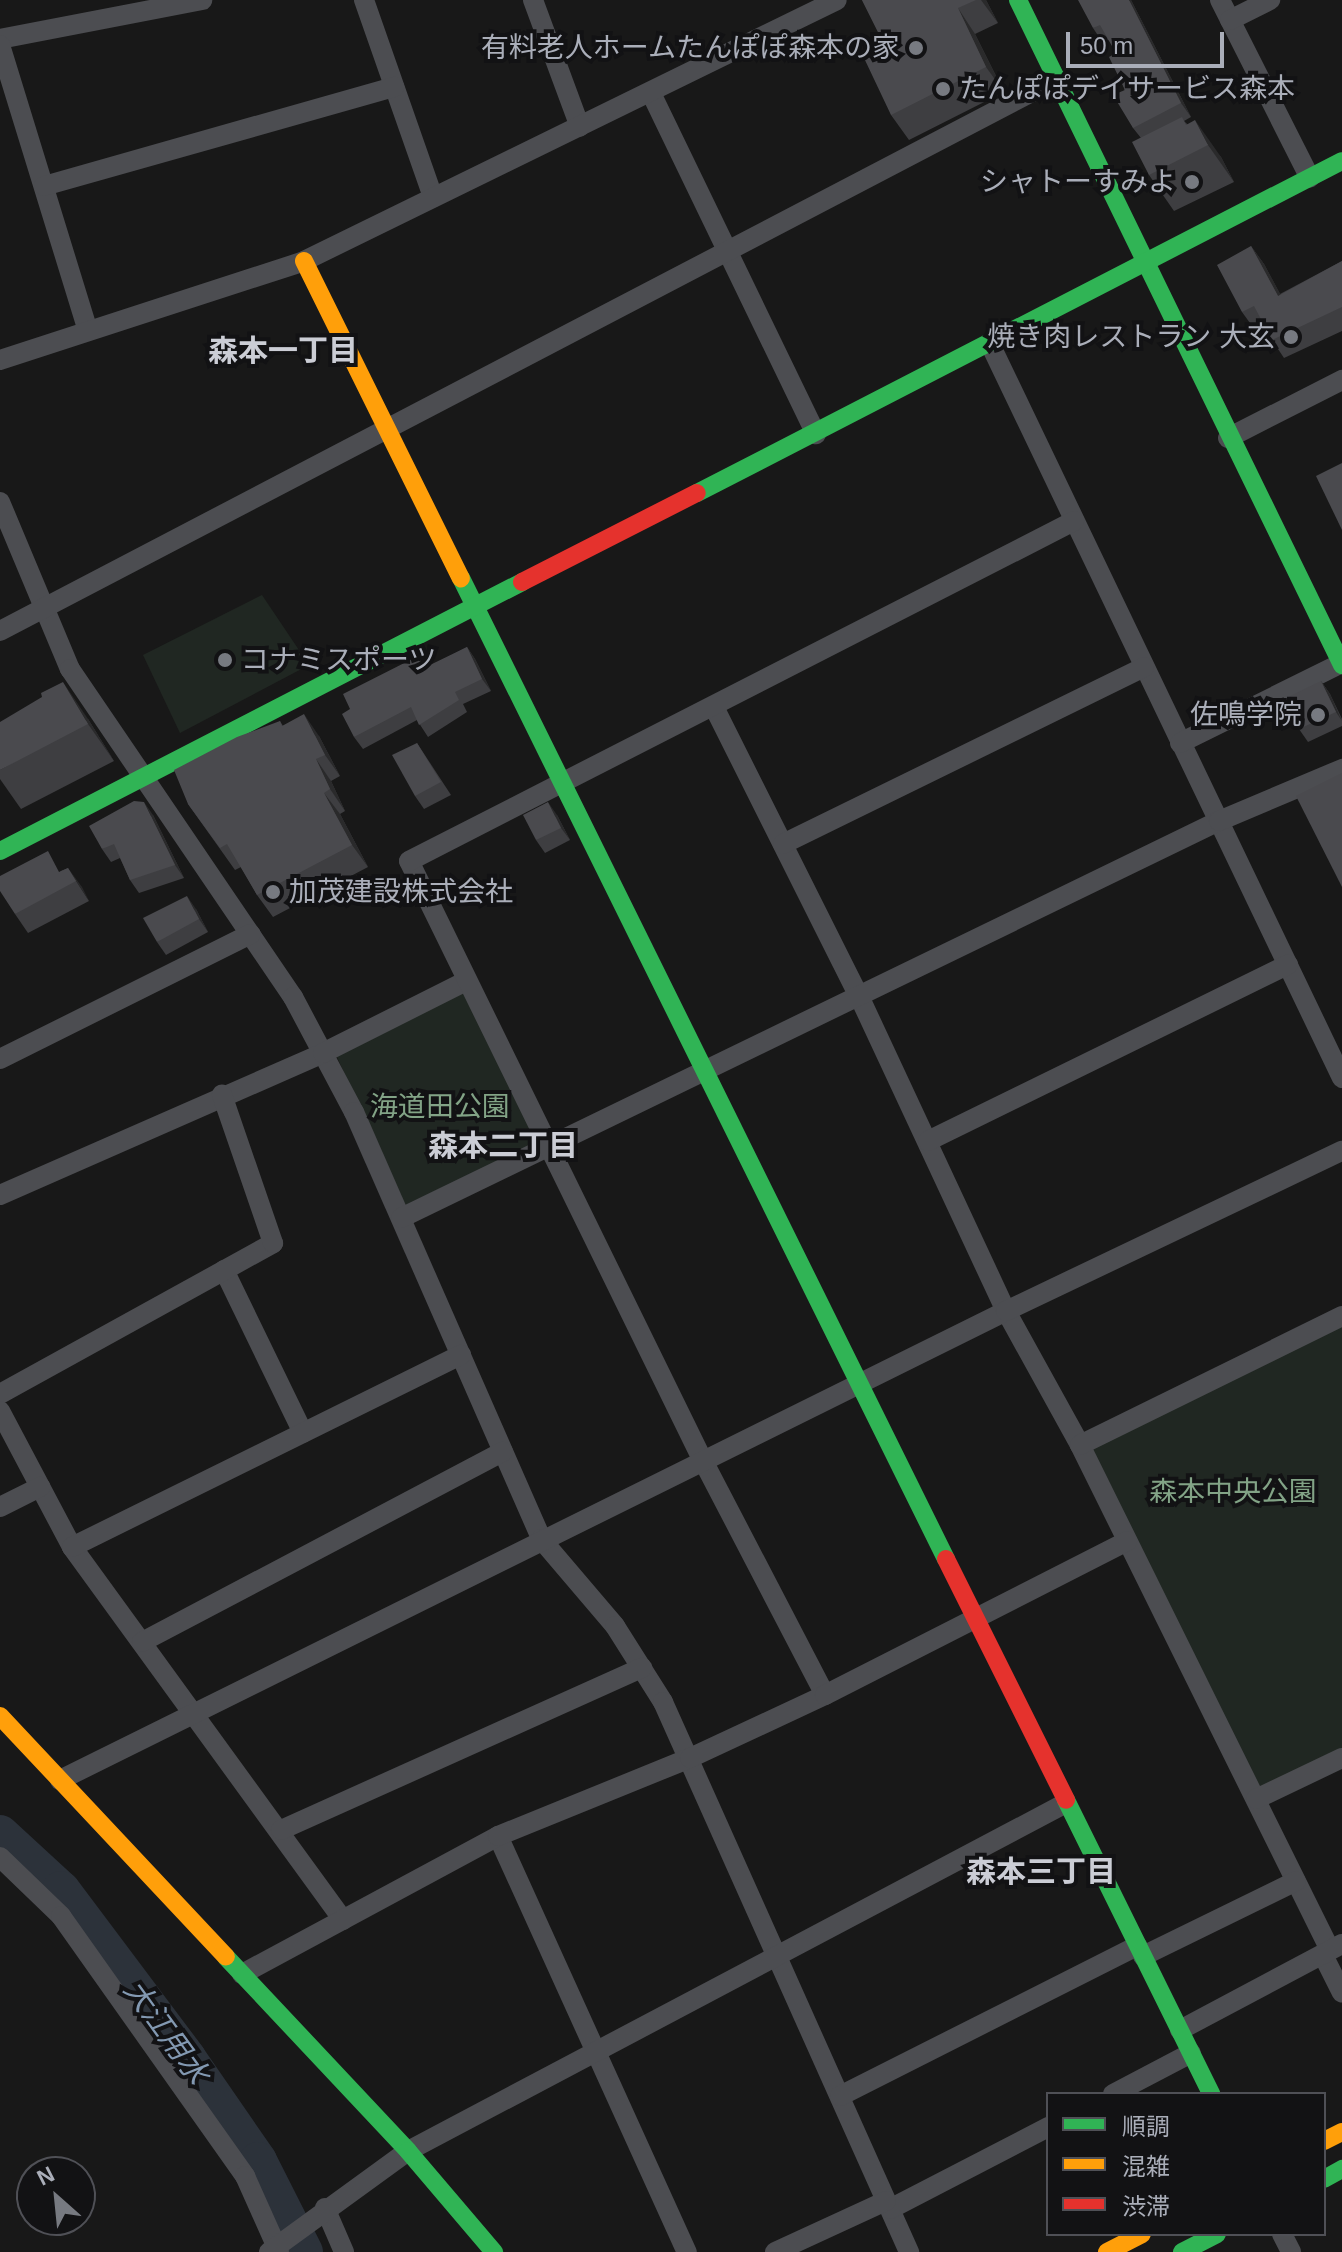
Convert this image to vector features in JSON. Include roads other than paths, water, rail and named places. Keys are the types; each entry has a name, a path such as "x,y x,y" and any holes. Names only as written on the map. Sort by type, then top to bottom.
{"street":[{"path":"88,331 0,42 169,4 202,0"},
{"path":"364,0 433,197"},
{"path":"533,0 580,127"},
{"path":"1018,0 1147,262 1228,438 1342,664 1180,743"},
{"path":"1220,0 1310,178"},
{"path":"1230,20 1270,0"},
{"path":"0,360 304,261 651,93 826,2"},
{"path":"0,631 1057,79"},
{"path":"44,186 394,87"},
{"path":"651,93 725,254 816,434"},
{"path":"0,851 474,603 816,434 1342,161"},
{"path":"304,261 707,1071 857,1384 1210,2092"},
{"path":"990,344 1342,1078"},
{"path":"1228,438 1342,380"},
{"path":"0,502 70,669 140,777 251,934 323,1053 401,1218 541,1539 615,1626 642,1668 690,1758 909,2252"},
{"path":"825,1695 703,1461 409,861 715,709 1074,521"},
{"path":"783,844 1144,667"},
{"path":"715,709 859,996 1006,1311 1080,1445 1332,1950 1342,1993"},
{"path":"401,1218 1219,821 1342,769"},
{"path":"0,1059 251,934"},
{"path":"928,1141 1288,965"},
{"path":"0,1195 323,1053 466,981"},
{"path":"0,1394 273,1243 222,1095"},
{"path":"60,1780 541,1539 1006,1311 1342,1151"},
{"path":"224,1270 303,1433"},
{"path":"1080,1445 1342,1316"},
{"path":"72,1547 461,1355"},
{"path":"0,1411 72,1547 281,1830 343,1920"},
{"path":"142,1642 503,1452"},
{"path":"0,1507 40,1487"},
{"path":"242,1974 498,1836 690,1758 825,1695 1127,1541"},
{"path":"281,1830 642,1668"},
{"path":"0,1716 408,2151 494,2252"},
{"path":"1256,1799 1342,1758"},
{"path":"0,1857 61,1916 245,2176 277,2248 320,2212 408,2151 776,1952 1066,1803"},
{"path":"498,1836 687,2252"},
{"path":"840,2096 1140,1951 1296,1881"},
{"path":"1180,2030 1332,1950"},
{"path":"1117,2092 1191,2053"},
{"path":"775,2252 888,2205 1046,2128"},
{"path":"320,2212 344,2252"},
{"path":"1107,2252 1138,2236"},
{"path":"1182,2252 1213,2236"}],"waterway":[{"name":"大江用水","path":"0,1834 61,1890 187,2058 258,2161 304,2252"}],"place":[{"name":"有料老人ホームたんぽぽ森本の家","path":"916,48"},
{"name":"たんぽぽデイサービス森本","path":"943,89"},
{"name":"シャトーすみよ","path":"1192,182"},
{"name":"焼き肉レストラン 大玄","path":"1291,337"},
{"name":"コナミスポーツ","path":"225,660"},
{"name":"佐鳴学院","path":"1318,715"},
{"name":"加茂建設株式会社","path":"273,892"}],"district":[{"name":"森本一丁目","path":"283,351"},
{"name":"森本二丁目","path":"503,1146"},
{"name":"森本三丁目","path":"1041,1872"}],"park label":[{"name":"海道田公園","path":"440,1107"},
{"name":"森本中央公園","path":"1233,1492"}]}
